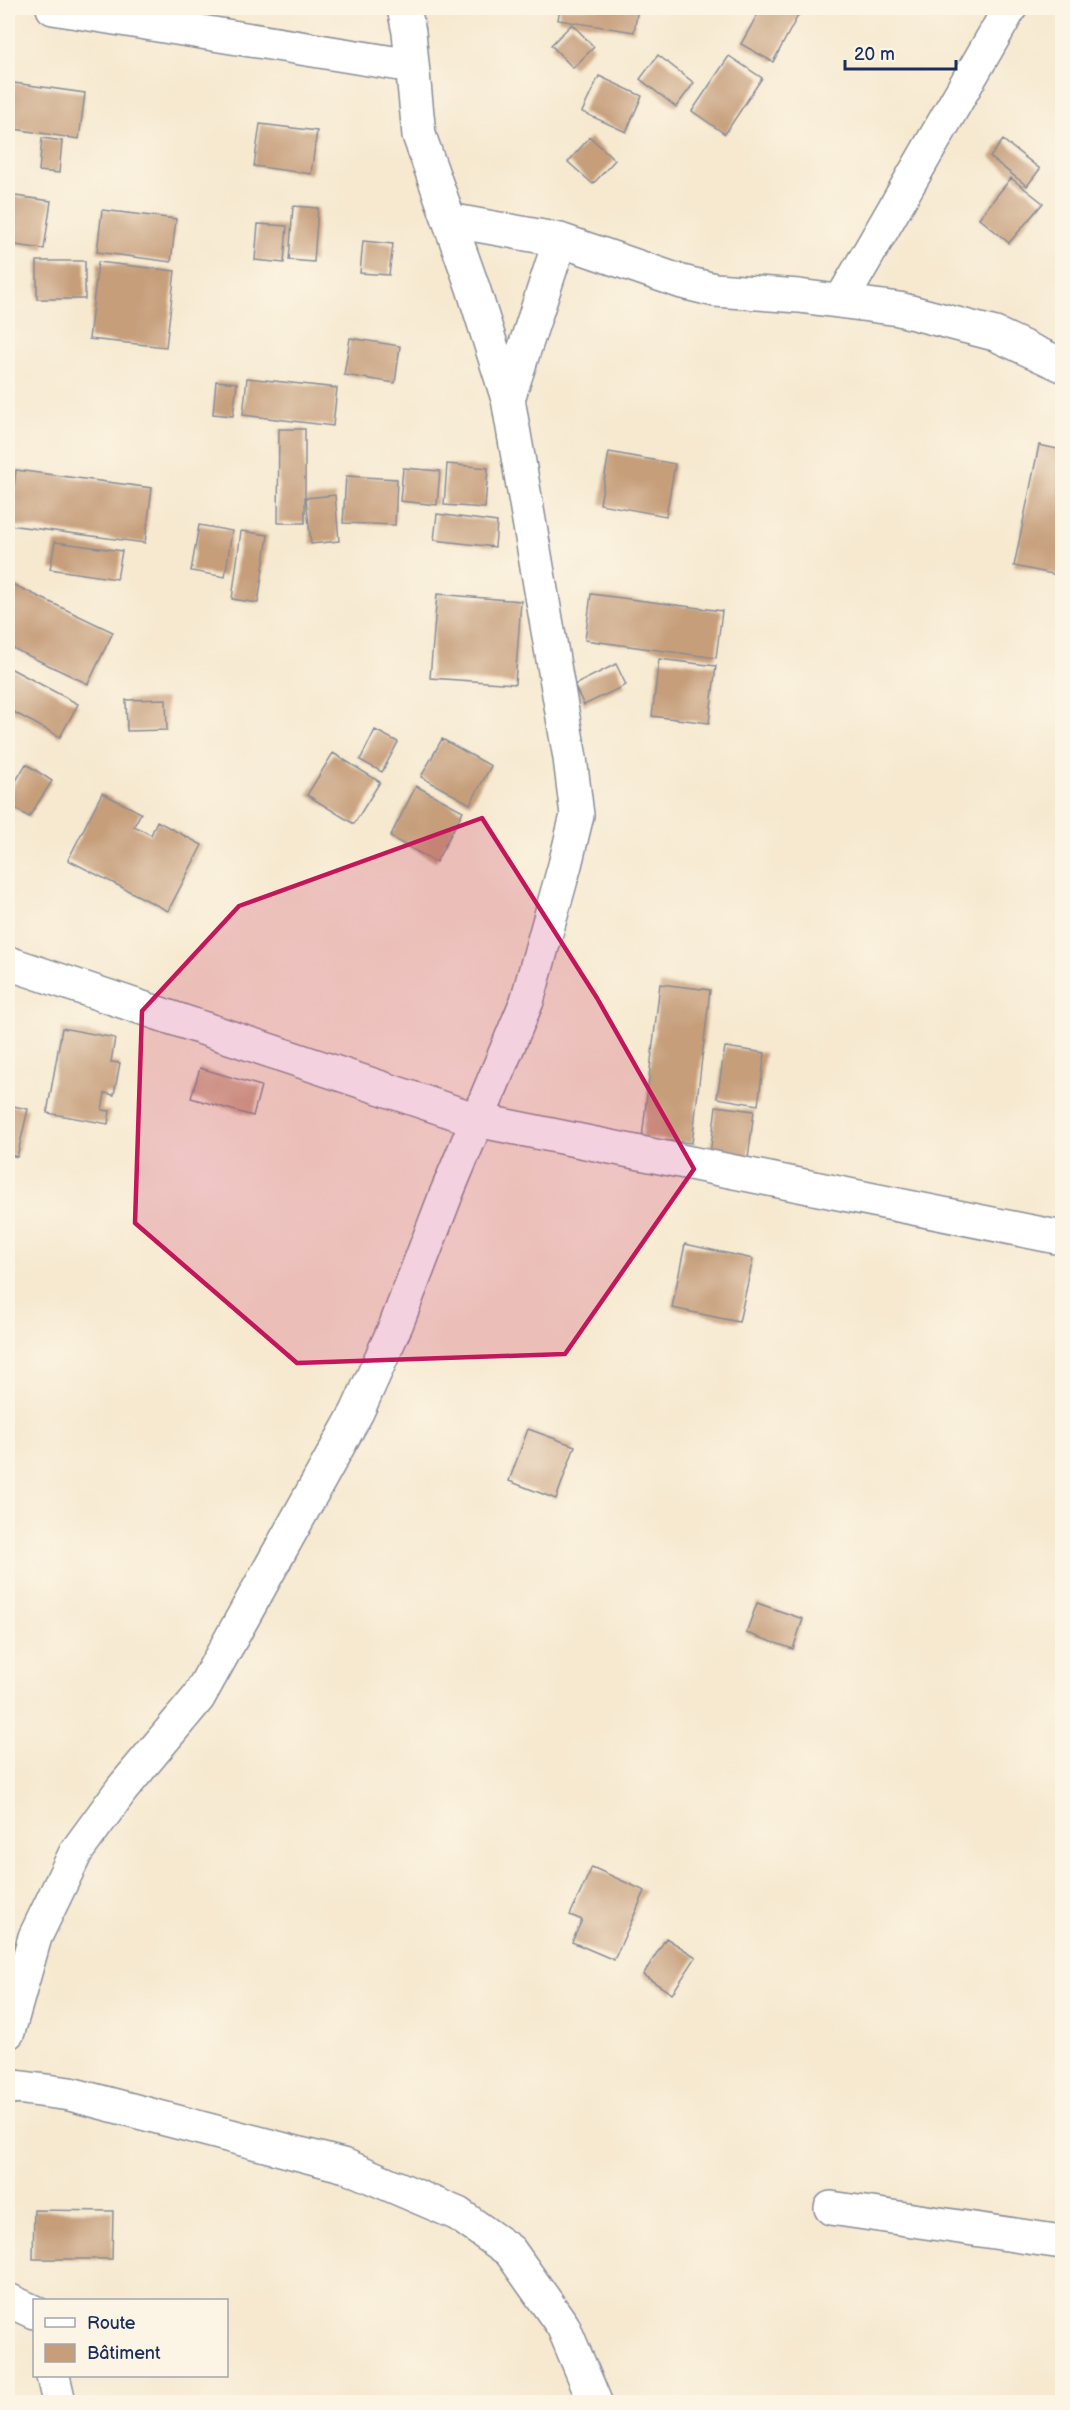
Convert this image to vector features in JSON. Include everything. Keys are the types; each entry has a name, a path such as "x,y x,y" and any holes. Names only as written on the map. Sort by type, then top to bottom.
{"street":[{"path":"53,8 412,66"},
{"path":"8,2032 35,1937 76,1852 122,1790 198,1698 357,1412 396,1325 527,1001 577,815 570,758 508,399 419,135 404,8"},
{"path":"842,301 1010,8"},
{"path":"449,220 560,240 682,282 715,290 842,301 899,309 995,334 1062,365"},
{"path":"508,399 560,240"},
{"path":"8,963 477,1120 1062,1238"},
{"path":"8,2086 70,2094 346,2166 458,2214 510,2251 563,2326 595,2403"},
{"path":"831,2208 1062,2242"},
{"path":"8,2300 33,2312"},
{"path":"53,2377 59,2403"}],"highlighted area":[{"path":"482,818 597,998 694,1169 565,1354 297,1363 135,1223 142,1011 239,906"}],"building":[{"path":"560,8 638,8 634,32 558,20"},
{"path":"761,8 802,8 773,62 741,44"},
{"path":"572,24 594,47 573,68 551,45"},
{"path":"658,55 694,83 676,107 640,79"},
{"path":"729,56 762,78 725,134 692,111"},
{"path":"599,76 642,96 626,132 582,112"},
{"path":"14,83 85,93 79,139 8,128"},
{"path":"260,124 317,131 311,174 254,166"},
{"path":"590,137 615,160 593,184 568,162"},
{"path":"42,138 62,141 59,173 39,171"},
{"path":"1003,140 1040,169 1027,186 990,157"},
{"path":"1011,178 1043,203 1009,243 979,218"},
{"path":"8,195 51,201 44,249 8,244"},
{"path":"293,206 318,208 314,262 289,260"},
{"path":"102,210 176,219 171,262 97,252"},
{"path":"258,224 287,226 284,263 255,260"},
{"path":"363,241 393,244 389,275 360,273"},
{"path":"37,261 85,261 85,299 37,299"},
{"path":"98,262 175,271 166,347 89,339"},
{"path":"350,338 400,346 395,383 344,375"},
{"path":"247,378 337,388 333,426 243,415"},
{"path":"216,381 237,383 233,416 213,414"},
{"path":"279,429 305,429 305,523 278,523"},
{"path":"1039,445 1062,450 1062,576 1014,566"},
{"path":"609,452 675,464 666,516 600,504"},
{"path":"447,464 488,468 485,508 444,505"},
{"path":"403,468 440,471 437,505 400,501"},
{"path":"16,470 152,488 145,543 9,525"},
{"path":"346,476 397,479 395,525 343,523"},
{"path":"335,495 339,541 311,544 306,498"},
{"path":"437,514 497,522 495,547 434,540"},
{"path":"199,525 232,531 225,577 191,571"},
{"path":"241,531 268,535 258,603 232,599"},
{"path":"55,542 122,551 117,579 50,569"},
{"path":"8,582 113,632 88,684 8,646"},
{"path":"437,594 521,601 515,684 430,678"},
{"path":"591,594 722,611 716,658 585,640"},
{"path":"659,659 716,666 709,723 652,716"},
{"path":"616,664 626,685 584,705 574,685"},
{"path":"8,667 78,704 60,737 8,709"},
{"path":"166,699 167,730 127,731 126,700"},
{"path":"375,730 398,742 382,772 360,760"},
{"path":"442,739 491,766 470,804 421,777"},
{"path":"333,753 380,782 354,824 307,795"},
{"path":"26,764 52,781 29,817 8,804 8,794"},
{"path":"416,786 463,811 436,862 390,837"},
{"path":"102,793 141,813 134,826 151,835 157,821 202,845 168,911 68,860"},
{"path":"660,984 710,990 692,1143 642,1138"},
{"path":"62,1028 115,1038 111,1062 120,1063 114,1095 105,1093 102,1110 110,1111 108,1124 47,1113"},
{"path":"725,1047 765,1053 758,1105 717,1098"},
{"path":"200,1068 261,1086 253,1116 191,1098"},
{"path":"8,1105 28,1109 17,1157 8,1154"},
{"path":"716,1106 754,1111 748,1159 710,1155"},
{"path":"685,1244 753,1259 739,1322 672,1308"},
{"path":"528,1429 575,1446 556,1499 509,1481"},
{"path":"757,1603 803,1619 793,1649 746,1633"},
{"path":"592,1867 645,1891 614,1960 572,1942 582,1920 570,1915"},
{"path":"666,1938 696,1957 672,1994 643,1975"},
{"path":"34,2210 113,2211 112,2259 33,2259"}]}
